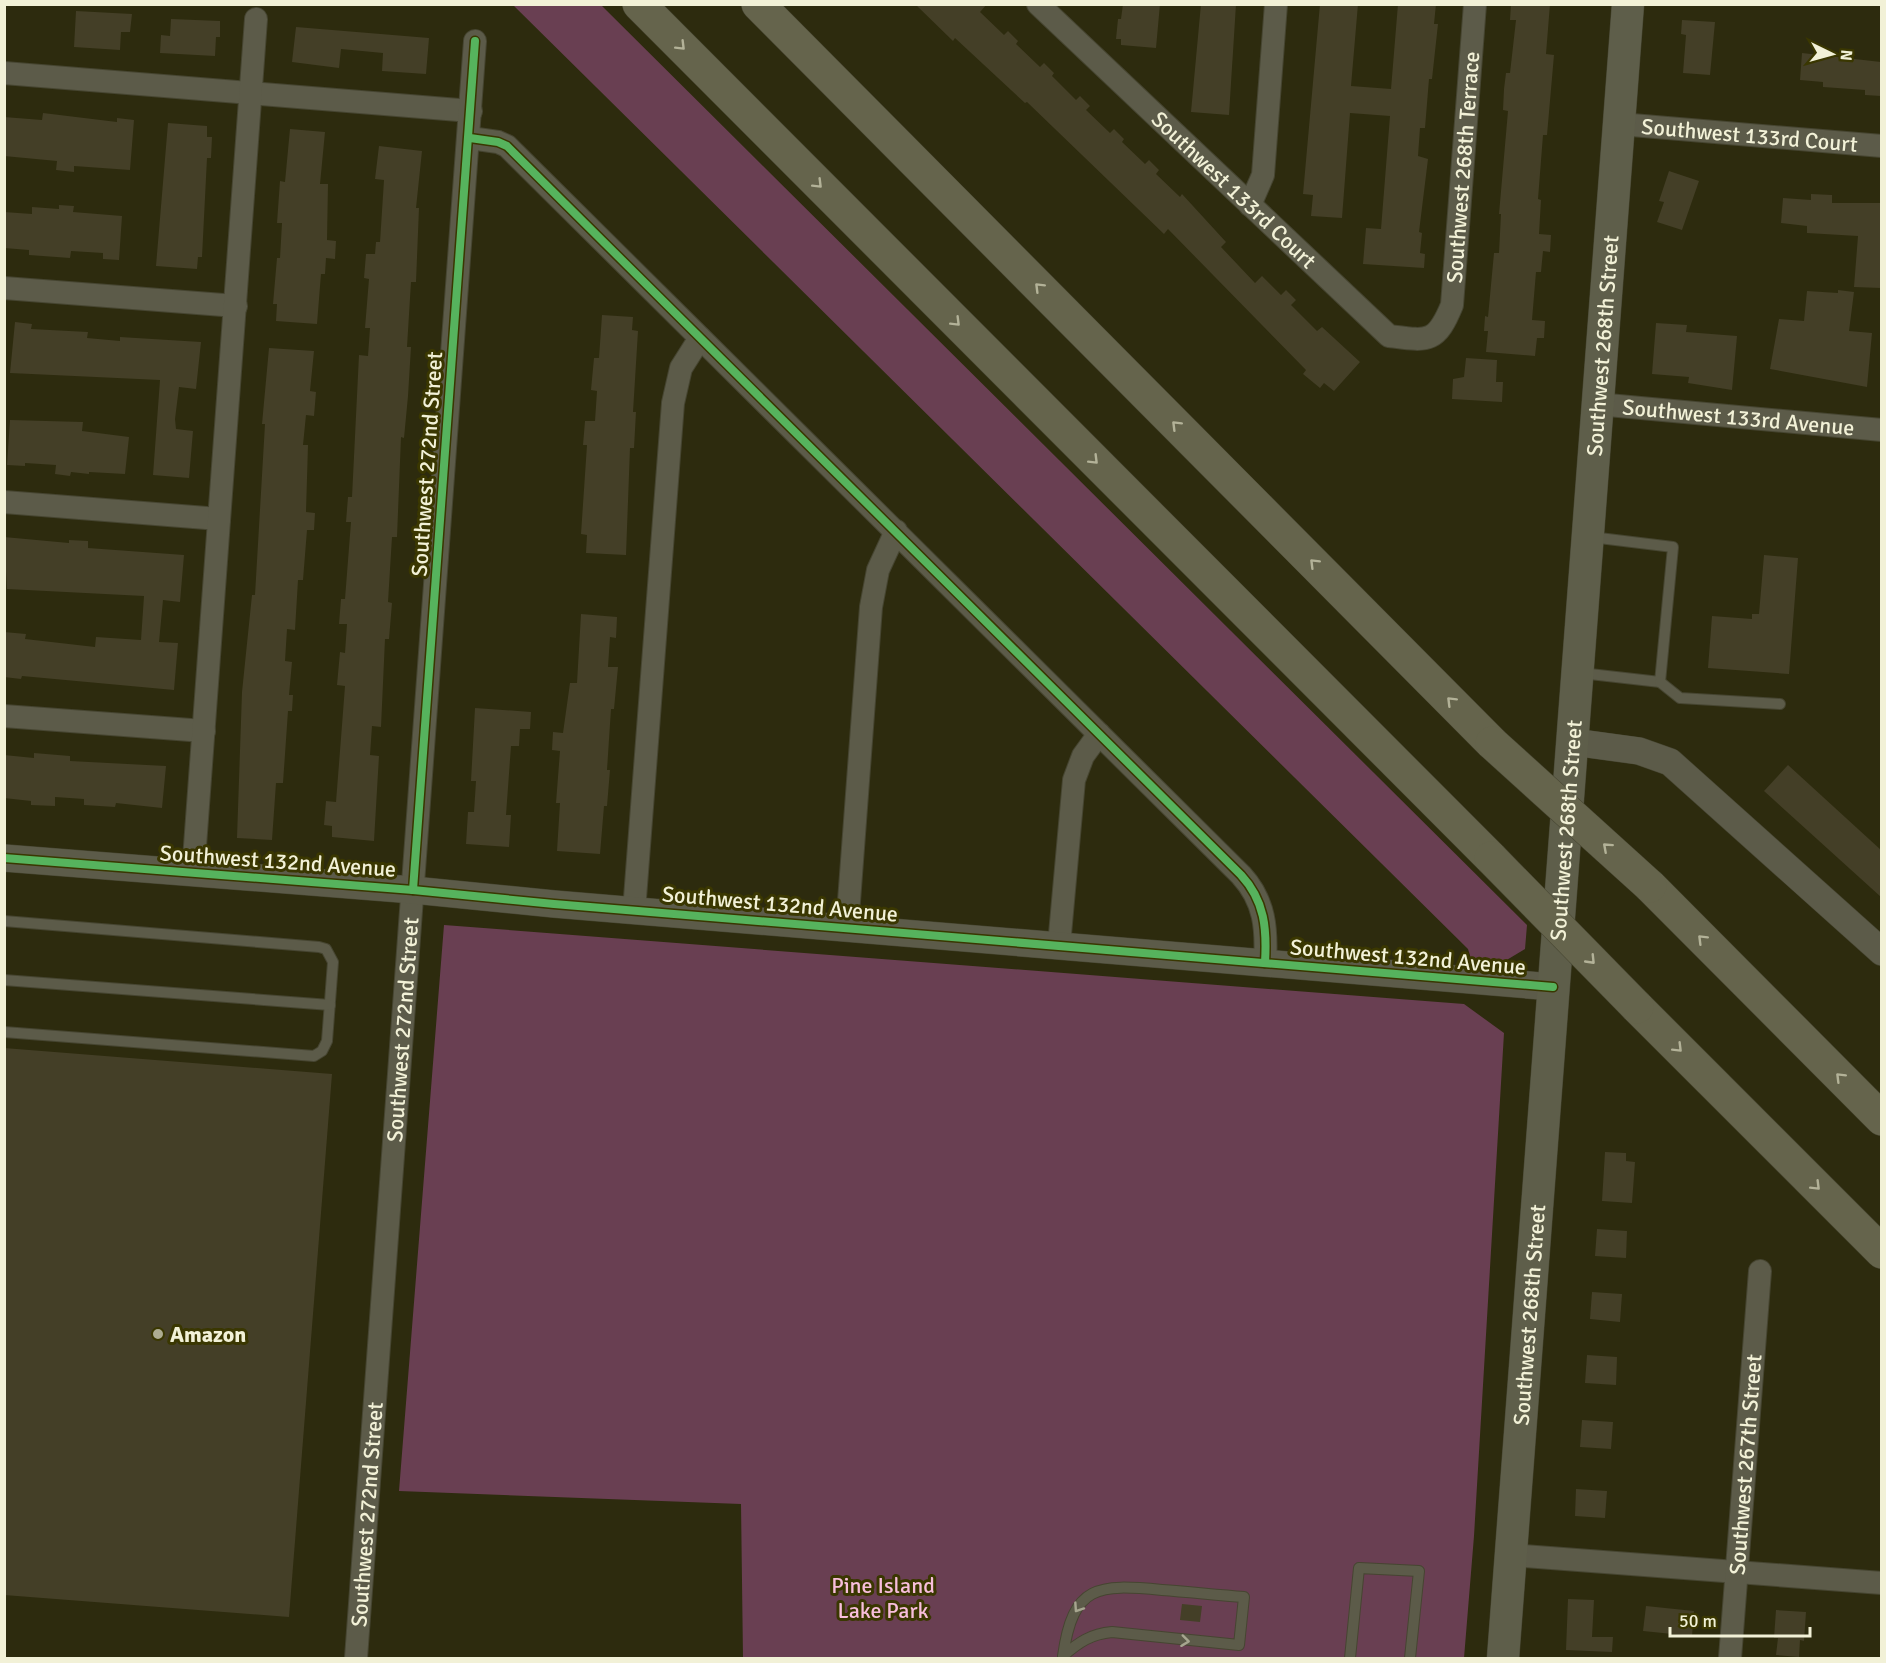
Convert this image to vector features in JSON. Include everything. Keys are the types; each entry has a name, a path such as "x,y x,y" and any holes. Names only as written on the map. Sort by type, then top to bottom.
{"highway":[{"path":"639,4 1881,1252"},
{"path":"758,4 1492,743 1650,886 1881,1119"}],"main road":[{"name":"Southwest 268th Street","path":"1503,1659 1628,4"}],"street":[{"name":"Southwest 133rd Court","path":"1038,4 1060,12 1250,205 1389,336 1427,339 1442,329"},
{"path":"1250,205 1263,175 1276,4"},
{"name":"Southwest 268th Terrace","path":"1442,329 1452,305 1475,4"},
{"path":"193,873 256,19"},
{"name":"Southwest 272nd Street","path":"356,1659 470,138 475,41"},
{"path":"4,73 471,111"},
{"name":"Southwest 133rd Court","path":"1620,124 1881,146"},
{"path":"470,138 498,142 507,146 1246,881 1257,898 1266,924 1265,963"},
{"path":"4,288 236,306"},
{"path":"634,911 673,403 681,368 700,338"},
{"name":"Southwest 133rd Avenue","path":"1597,404 1881,430"},
{"path":"4,502 219,519"},
{"path":"847,928 871,608 878,570 896,531"},
{"path":"4,716 204,731"},
{"path":"1059,945 1074,780 1083,756 1099,734"},
{"path":"1573,742 1639,751 1670,762 1881,952"},
{"name":"Southwest 132nd Avenue","path":"4,858 414,890 634,911 1553,987"},
{"name":"Southwest 267th Street","path":"1730,1659 1760,1271"},
{"path":"1511,1555 1881,1583"}],"lane":[{"path":"1587,537 1673,547 1660,681"},
{"path":"1578,673 1660,681 1680,698 1780,704"},
{"path":"4,921 320,947 326,949 333,962 327,1041 322,1051 314,1056 4,1032"},
{"path":"4,980 330,1005"},
{"path":"1350,1659 1359,1568 1419,1571 1410,1659"},
{"path":"1108,1587 1244,1597 1239,1645 1112,1632 1097,1633 1080,1641 1063,1657 1066,1633 1072,1615 1084,1599 1108,1587"}],"green space":[{"path":"513,5 601,5 1527,925 1525,949 1500,964 1473,965 1468,949"},
{"name":"Pine Island Lake Park","path":"444,925 1464,1004 1504,1033 1474,1536 1464,1658 743,1658 741,1504 399,1491"}],"building":[{"path":"915,4 987,4 980,12 1004,35 1008,31 1018,41 1016,44 1040,67 1044,63 1054,73 1052,76 1076,100 1080,96 1090,106 1086,110 1110,133 1114,129 1124,139 1122,142 1145,164 1149,160 1159,170 1156,174 1180,197 1182,194 1226,242 1221,247 1255,283 1262,276 1281,295 1286,290 1296,300 1291,305 1317,331 1322,327 1360,362 1334,391 1324,383 1320,388 1303,374 1306,370 1168,229 1164,234 1027,102 1025,103 955,38 953,41"},
{"path":"1123,4 1160,4 1156,48 1121,45 1121,39 1116,39 1118,19 1121,19"},
{"path":"1201,4 1236,4 1229,115 1191,112"},
{"path":"1320,4 1358,4 1351,86 1391,89 1398,4 1436,4 1434,24 1438,24 1432,79 1429,79 1425,128 1420,128 1418,156 1428,159 1419,232 1422,233 1420,253 1425,254 1424,268 1363,264 1366,228 1381,229 1390,116 1350,113 1342,218 1311,216 1313,195 1303,194"},
{"path":"1511,4 1550,4 1546,54 1554,55 1547,135 1543,135 1538,199 1541,200 1539,234 1551,235 1550,252 1543,251 1541,272 1536,272 1532,320 1545,321 1544,338 1537,338 1535,356 1486,352 1488,331 1484,331 1485,316 1488,317 1494,253 1499,253 1501,214 1499,214 1508,111 1503,110 1504,89 1506,73 1510,73 1516,20 1510,20"},
{"path":"76,11 132,14 130,32 121,32 120,50 74,47"},
{"path":"171,19 220,21 220,37 216,37 215,56 160,53 161,35 170,36"},
{"path":"1682,20 1715,22 1710,75 1683,73 1686,35 1681,34"},
{"path":"296,27 429,38 426,74 382,71 383,53 341,49 339,68 292,62"},
{"path":"1802,53 1881,62 1881,96 1865,95 1865,90 1823,87 1823,82 1800,80"},
{"path":"43,113 117,122 117,118 134,120 130,170 74,166 74,172 56,170 57,161 4,156 4,117 42,120"},
{"path":"168,123 207,126 207,137 212,137 211,158 207,158 202,257 198,257 197,269 156,266"},
{"path":"290,129 325,132 320,184 328,184 327,240 336,241 335,259 326,258 325,274 321,274 317,324 276,321 277,304 273,304 277,258 280,258 282,223 277,223 280,181 285,182"},
{"path":"379,146 422,151 416,208 419,208 416,282 411,282 407,347 411,347 408,396 404,438 401,437 397,537 392,537 388,602 392,603 389,639 385,639 381,727 372,726 370,755 379,756 374,841 332,837 332,826 324,825 326,801 336,802 345,686 337,685 340,652 345,653 347,624 339,624 341,599 345,599 351,522 346,522 348,497 352,497 359,355 368,356 370,328 365,328 369,279 364,278 366,254 375,254 376,242 380,242 384,180 375,179"},
{"path":"1669,171 1699,181 1682,230 1657,222 1664,202 1659,201"},
{"path":"1811,194 1832,195 1832,203 1881,203 1881,288 1854,287 1858,236 1807,233 1807,226 1781,223 1783,198 1811,200"},
{"path":"59,205 74,206 73,212 122,216 119,260 103,259 103,253 71,251 70,258 29,255 29,250 4,248 4,212 32,214 32,207 59,209"},
{"path":"1838,290 1854,292 1849,331 1872,333 1867,387 1770,369 1779,319 1804,321 1807,291 1838,293"},
{"path":"602,315 633,317 632,330 638,331 633,412 636,412 634,448 630,448 626,555 586,553 587,535 581,534 587,445 583,445 585,421 595,421 597,391 591,390 594,358 599,358"},
{"path":"15,322 32,324 31,329 88,332 87,338 120,341 120,337 201,342 196,389 179,387 175,419 176,429 193,431 189,478 153,475 160,380 10,373"},
{"path":"1656,323 1687,325 1686,332 1737,336 1732,390 1688,383 1689,377 1652,374"},
{"path":"269,348 314,351 310,391 316,392 314,416 306,415 303,445 308,445 306,512 315,513 314,530 307,530 303,580 298,580 295,630 287,629 285,661 292,662 289,695 293,695 292,711 288,711 283,783 276,783 272,840 237,838 242,692 252,595 255,595 265,424 262,424"},
{"path":"1466,358 1497,360 1496,382 1503,382 1502,402 1452,399 1453,379 1464,377"},
{"path":"10,420 83,422 82,431 129,437 125,474 71,472 70,476 55,474 56,465 25,463 25,466 7,465"},
{"path":"4,537 69,543 69,540 88,541 88,548 184,555 180,602 163,600 159,642 178,643 174,690 22,676 21,679 4,677 4,632 26,634 25,639 95,647 96,637 141,640 144,596 7,589"},
{"path":"1764,555 1798,558 1789,674 1708,668 1712,616 1752,619 1752,614 1759,614"},
{"path":"581,614 617,617 616,638 610,637 608,667 618,667 614,709 611,709 607,770 610,770 600,854 557,851 560,803 556,803 560,751 552,750 553,732 563,733 570,683 577,683"},
{"path":"475,708 531,712 530,729 520,729 519,746 511,746 506,815 511,815 509,847 466,844 468,812 474,812 476,781 471,781"},
{"path":"34,753 70,756 70,761 166,766 162,808 116,803 115,807 84,805 84,799 55,797 55,806 31,805 31,801 4,798 4,755 34,758"},
{"path":"1788,765 1881,850 1881,897 1764,791"},
{"name":"Amazon","path":"4,1048 332,1074 289,1617 4,1595"},
{"path":"1605,1152 1626,1153 1626,1161 1635,1162 1632,1203 1602,1201"},
{"path":"1597,1229 1627,1231 1626,1258 1595,1256"},
{"path":"1592,1292 1622,1294 1620,1322 1590,1319"},
{"path":"1587,1355 1617,1357 1616,1385 1585,1383"},
{"path":"1582,1420 1613,1422 1611,1449 1580,1447"},
{"path":"1576,1489 1607,1491 1605,1518 1575,1516"},
{"path":"1568,1599 1594,1600 1592,1637 1613,1637 1612,1652 1566,1650"},
{"path":"1182,1604 1202,1606 1200,1622 1180,1620"},
{"path":"1646,1606 1694,1611 1692,1636 1643,1631"},
{"path":"1776,1610 1806,1612 1804,1641 1800,1640 1799,1657 1776,1655 1778,1638 1774,1638"}],"cycle path":[{"path":"413,890 475,41"},
{"path":"470,138 498,142 507,146 1241,875 1260,905 1265,927 1265,963"},
{"path":"4,858 413,890 554,904 1553,987"}],"place":[{"name":"Amazon","path":"158,1334"}]}
